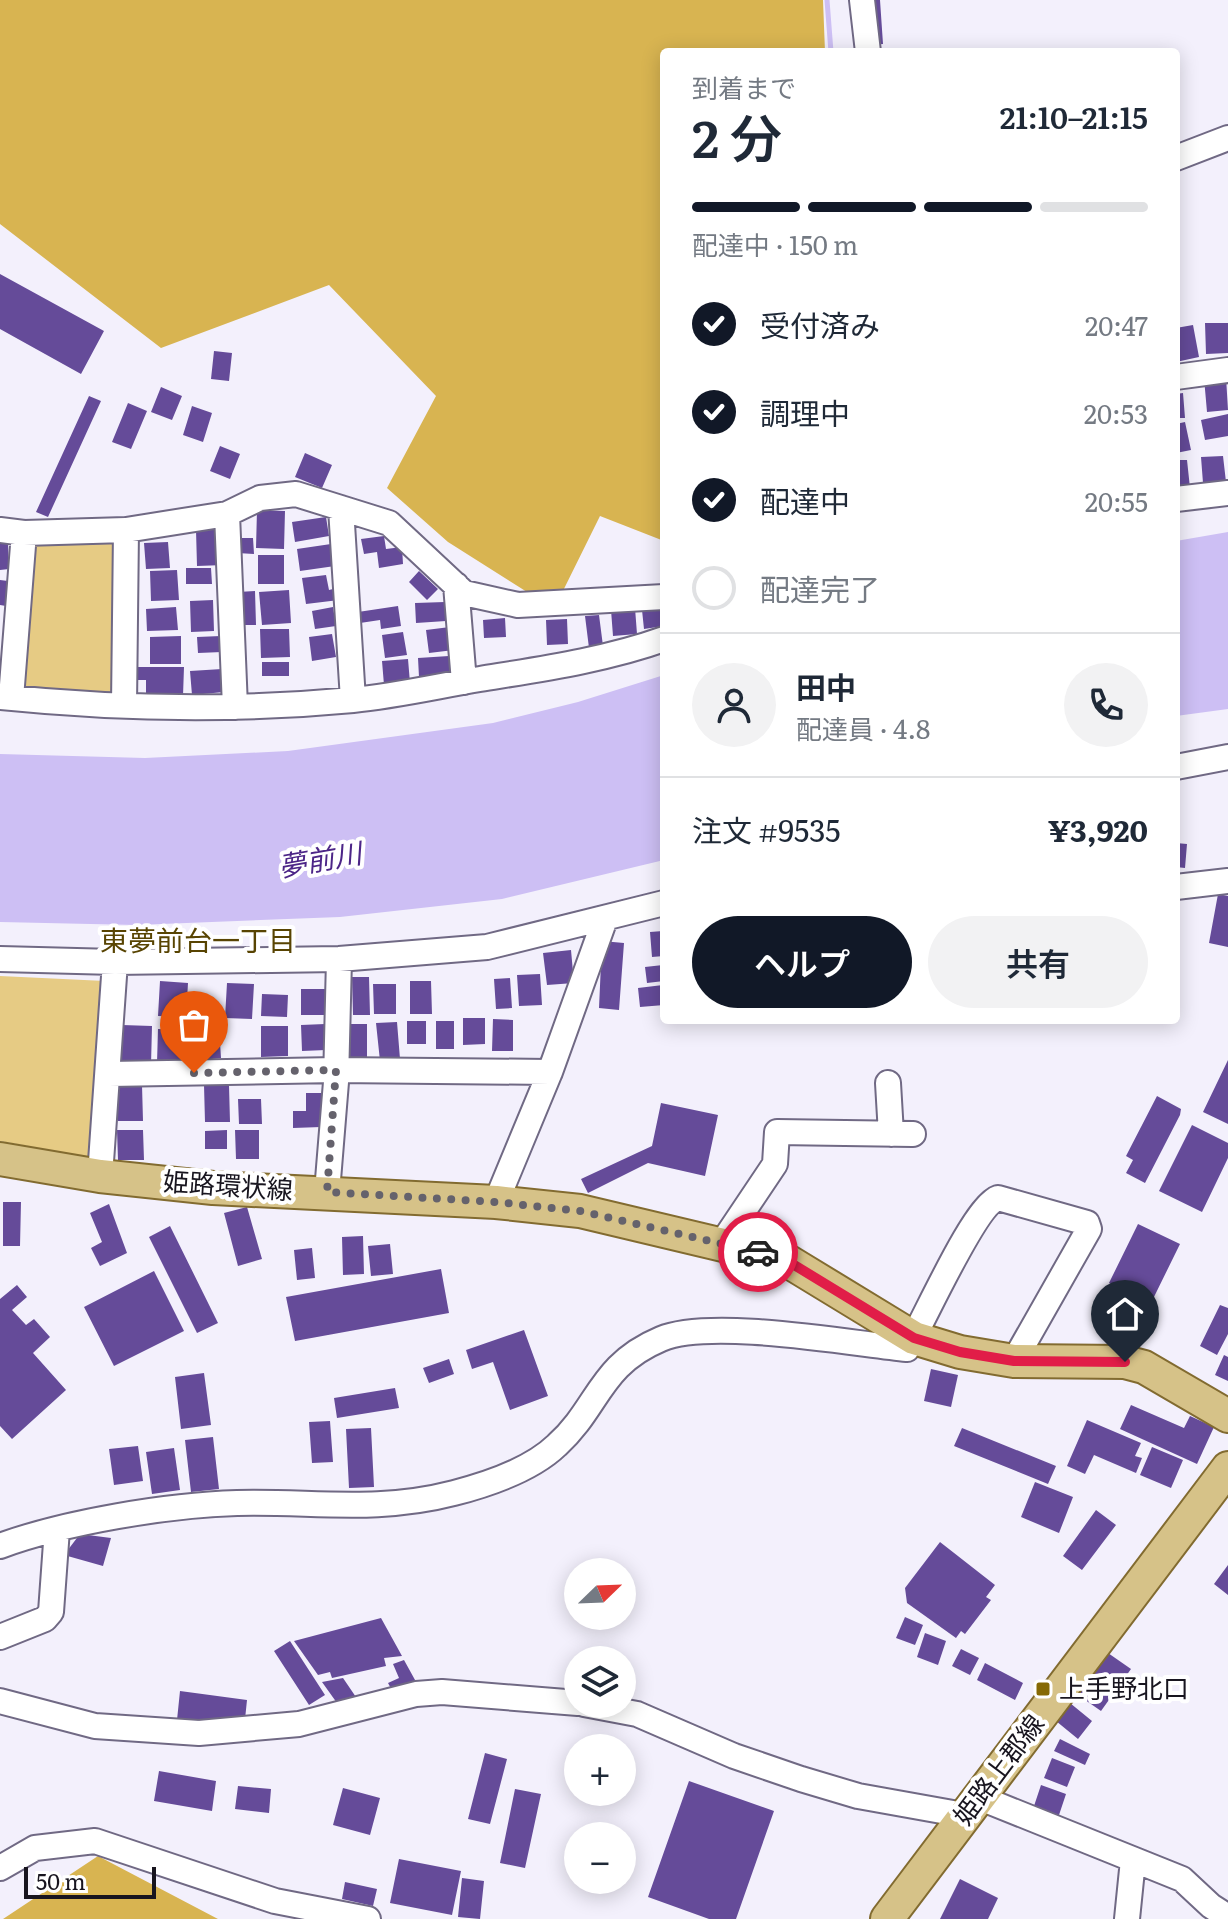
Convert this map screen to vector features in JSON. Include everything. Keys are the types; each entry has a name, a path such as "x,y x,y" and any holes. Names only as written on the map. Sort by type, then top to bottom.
{"main road":[{"name":"姫路環状線","path":"0,1159 100,1176 213,1188 496,1202 580,1211 786,1260 914,1338 960,1352 1014,1361 1125,1362 1144,1367 1228,1416"},
{"name":"姫路上郡線","path":"887,1919 1228,1468"}],"street":[{"path":"862,0 868,48"},
{"path":"1180,156 1228,138"},
{"path":"1180,376 1228,370"},
{"path":"1180,499 1228,493"},
{"path":"660,597 518,605 464,593 389,523 296,494 260,498 227,514 126,530 12,531 6,698 235,707 353,700 553,667 637,649 660,640"},
{"path":"341,508 353,700"},
{"path":"227,514 235,707"},
{"path":"124,705 126,530"},
{"path":"456,585 464,682"},
{"path":"1180,766 1228,757"},
{"path":"1180,887 1228,881"},
{"path":"0,959 115,962 339,959 487,947 660,904"},
{"path":"496,1202 550,1072 605,919"},
{"path":"327,1192 336,1070 339,959"},
{"path":"100,1176 115,962"},
{"path":"109,1074 336,1070 550,1072"},
{"path":"722,1243 775,1164 777,1132 902,1134 888,1083"},
{"path":"0,1546 57,1529 208,1505 239,1503 354,1507 397,1504 453,1493 495,1480 530,1464 557,1446 617,1367 639,1349 664,1337 694,1331 742,1332 907,1349 989,1201 998,1198 1087,1223 1089,1229 1014,1361"},
{"path":"0,1637 45,1619 51,1612 57,1529"},
{"path":"0,1701 95,1726 199,1733 299,1724 416,1694 442,1692 564,1702"},
{"path":"636,1714 734,1756 858,1796 971,1806 1133,1860 1182,1879 1216,1914"},
{"path":"0,1868 35,1848 95,1841 275,1901 368,1919"},
{"path":"1127,1919 1133,1860"}],"shaded area":[{"path":"0,0 823,0 825,48 660,48 660,539 600,516 554,609 448,542 387,488 436,396 329,285 161,348 0,224"},
{"path":"110,538 118,545 116,688 109,695 29,691 21,680 30,548 38,540"},
{"path":"0,976 105,981 96,1153 88,1157 0,1141"},
{"path":"98,1856 218,1919 3,1919"}],"water":[{"path":"1228,532 1228,709 1180,715 1180,540"},
{"name":"夢前川","path":"660,676 660,861 502,899 340,917 136,925 0,922 0,754 145,758 288,751 493,723 578,702"}],"building":[{"path":"864,0 880,0 883,44 870,45"},
{"path":"0,274 104,331 81,374 0,329"},
{"path":"1205,323 1228,323 1228,353 1206,354"},
{"path":"1193,325 1199,357 1180,361 1180,327"},
{"path":"214,351 232,353 229,381 211,379"},
{"path":"1226,377 1228,410 1207,412 1204,378"},
{"path":"161,387 182,396 172,420 151,412"},
{"path":"1180,393 1183,393 1185,418 1180,418"},
{"path":"89,396 101,401 48,517 36,512"},
{"path":"128,403 147,411 131,449 112,442"},
{"path":"192,406 212,413 203,442 183,435"},
{"path":"1228,414 1228,436 1205,440 1201,420"},
{"path":"1185,422 1191,450 1180,452 1180,423"},
{"path":"220,446 240,454 230,479 210,471"},
{"path":"305,453 332,465 322,488 295,477"},
{"path":"1223,456 1226,482 1203,483 1201,457"},
{"path":"1180,460 1187,460 1190,488 1180,489"},
{"path":"257,510 285,511 284,549 256,548"},
{"path":"326,517 329,536 295,542 292,522"},
{"path":"222,529 224,565 197,566 196,530"},
{"path":"384,536 386,549 402,547 403,564 379,568 377,552 364,554 361,539"},
{"path":"238,538 253,538 254,554 237,553"},
{"path":"168,542 170,568 146,569 144,543"},
{"path":"0,544 8,544 9,569 0,570"},
{"path":"331,544 335,566 300,571 297,549"},
{"path":"258,555 284,555 284,584 258,584"},
{"path":"186,568 211,568 212,584 186,584"},
{"path":"177,570 179,600 151,601 150,571"},
{"path":"419,571 438,589 427,600 409,582"},
{"path":"326,575 329,590 337,588 339,600 306,604 302,578"},
{"path":"0,580 8,581 6,606 0,605"},
{"path":"289,590 291,623 262,625 259,592"},
{"path":"255,591 256,625 240,625 238,592"},
{"path":"213,600 214,631 191,632 190,601"},
{"path":"445,602 446,621 416,623 415,603"},
{"path":"398,606 401,626 381,629 380,620 360,623 358,612"},
{"path":"176,607 178,630 147,631 146,609"},
{"path":"333,607 336,626 315,629 312,611"},
{"path":"635,608 637,634 613,636 611,610"},
{"path":"660,608 660,627 644,629 642,610"},
{"path":"599,615 603,646 589,648 585,616"},
{"path":"505,618 506,637 484,638 483,620"},
{"path":"567,619 568,644 547,645 546,620"},
{"path":"450,627 454,650 429,653 426,630"},
{"path":"260,629 289,629 290,657 261,658"},
{"path":"403,632 407,655 385,658 382,635"},
{"path":"332,634 336,657 312,661 309,637"},
{"path":"181,636 181,664 150,664 150,637"},
{"path":"221,636 222,652 198,653 197,637"},
{"path":"449,656 451,675 419,677 418,658"},
{"path":"408,659 410,683 384,685 382,661"},
{"path":"262,662 289,662 289,676 262,676"},
{"path":"136,667 184,667 183,696 146,695 146,680 136,680"},
{"path":"222,669 224,692 192,695 190,671"},
{"path":"1180,843 1187,844 1185,868 1180,867"},
{"path":"1218,894 1228,896 1228,947 1209,943"},
{"path":"660,931 660,956 652,957 650,932"},
{"path":"602,941 624,943 619,1010 599,1008"},
{"path":"571,950 574,983 547,985 543,953"},
{"path":"660,965 660,981 647,983 645,967"},
{"path":"540,974 542,1005 519,1006 517,975"},
{"path":"352,977 369,977 370,1015 353,1015"},
{"path":"510,978 512,1008 496,1009 494,979"},
{"path":"160,981 188,983 186,1017 158,1016"},
{"path":"410,981 431,981 432,1014 410,1014"},
{"path":"227,983 254,984 252,1019 225,1018"},
{"path":"373,984 396,984 396,1014 374,1014"},
{"path":"660,985 660,1005 640,1007 638,988"},
{"path":"301,989 328,989 328,1015 301,1015"},
{"path":"262,994 288,995 287,1017 261,1016"},
{"path":"463,1018 485,1018 485,1044 463,1045"},
{"path":"493,1019 513,1020 513,1051 492,1051"},
{"path":"407,1021 426,1021 426,1044 407,1044"},
{"path":"436,1021 454,1021 454,1049 436,1049"},
{"path":"397,1022 400,1059 380,1061 376,1023"},
{"path":"325,1024 326,1050 302,1051 301,1025"},
{"path":"348,1024 367,1024 367,1062 348,1061"},
{"path":"122,1025 152,1026 151,1065 121,1064"},
{"path":"219,1026 221,1058 193,1061 190,1028"},
{"path":"261,1026 288,1026 288,1056 261,1057"},
{"path":"158,1029 184,1030 183,1063 157,1063"},
{"path":"1228,1060 1228,1124 1203,1112"},
{"path":"142,1085 143,1121 118,1121 118,1086"},
{"path":"204,1085 229,1085 230,1122 205,1122"},
{"path":"306,1093 321,1093 321,1127 293,1128 293,1111 306,1111"},
{"path":"1157,1096 1181,1109 1145,1183 1126,1173 1133,1160 1126,1156"},
{"path":"238,1099 261,1099 262,1124 239,1124"},
{"path":"661,1103 718,1115 705,1176 648,1163 588,1193 581,1179 652,1146"},
{"path":"1192,1125 1228,1143 1228,1158 1202,1212 1159,1191"},
{"path":"117,1130 143,1130 144,1160 118,1160"},
{"path":"227,1130 227,1149 205,1149 205,1131"},
{"path":"235,1130 259,1130 259,1159 236,1159"},
{"path":"3,1202 21,1202 20,1246 3,1246"},
{"path":"109,1204 127,1253 100,1266 91,1248 102,1242 90,1213"},
{"path":"247,1207 262,1259 238,1266 224,1213"},
{"path":"1138,1224 1180,1244 1151,1303 1109,1283"},
{"path":"170,1226 218,1323 197,1333 149,1237"},
{"path":"363,1236 364,1274 343,1275 342,1237"},
{"path":"390,1244 393,1274 371,1276 368,1246"},
{"path":"312,1248 315,1278 297,1280 294,1250"},
{"path":"441,1269 449,1313 295,1341 286,1297"},
{"path":"154,1271 184,1331 114,1366 84,1307"},
{"path":"17,1285 27,1297 12,1310 26,1325 34,1319 50,1337 33,1353 66,1390 12,1439 0,1426 0,1299"},
{"path":"1220,1305 1228,1308 1228,1334 1217,1355 1200,1346"},
{"path":"524,1330 548,1396 510,1410 493,1362 472,1369 466,1350"},
{"path":"1224,1355 1228,1357 1228,1381 1215,1375"},
{"path":"449,1359 454,1374 429,1383 423,1368"},
{"path":"931,1369 958,1375 951,1407 924,1401"},
{"path":"204,1373 211,1425 181,1429 175,1377"},
{"path":"395,1388 399,1408 337,1418 334,1398"},
{"path":"1131,1405 1184,1428 1190,1416 1214,1427 1197,1464 1120,1429"},
{"path":"1087,1420 1141,1443 1135,1456 1142,1458 1136,1473 1094,1455 1085,1474 1067,1466"},
{"path":"330,1421 333,1462 312,1463 309,1422"},
{"path":"371,1428 374,1487 349,1488 346,1429"},
{"path":"962,1428 1056,1466 1048,1484 954,1446"},
{"path":"213,1437 219,1489 191,1492 185,1440"},
{"path":"138,1446 143,1481 114,1485 109,1449"},
{"path":"1152,1447 1183,1460 1171,1488 1140,1475"},
{"path":"174,1448 180,1490 152,1494 146,1452"},
{"path":"1035,1482 1073,1497 1059,1533 1021,1517"},
{"path":"1096,1510 1116,1525 1082,1570 1063,1556"},
{"path":"80,1534 111,1538 103,1566 64,1555"},
{"path":"940,1542 995,1585 986,1597 991,1600 965,1634 961,1631 956,1638 907,1603 905,1588"},
{"path":"1228,1565 1228,1595 1214,1584"},
{"path":"905,1617 923,1625 915,1645 896,1638"},
{"path":"381,1618 402,1656 384,1658 386,1666 332,1678 330,1672 318,1675 294,1641"},
{"path":"925,1633 946,1641 938,1665 917,1657"},
{"path":"290,1641 325,1695 309,1705 274,1651"},
{"path":"961,1649 979,1658 970,1675 952,1666"},
{"path":"1108,1653 1131,1669 1101,1711 1078,1695"},
{"path":"404,1660 420,1689 395,1696 388,1683 399,1678 393,1664"},
{"path":"985,1663 1023,1683 1015,1700 977,1680"},
{"path":"343,1678 360,1703 342,1710 322,1682"},
{"path":"180,1691 247,1700 244,1729 177,1720"},
{"path":"1070,1703 1092,1721 1078,1739 1056,1721"},
{"path":"1060,1739 1090,1754 1085,1765 1054,1751"},
{"path":"485,1753 507,1759 490,1824 468,1819"},
{"path":"1052,1758 1075,1767 1067,1787 1044,1778"},
{"path":"159,1771 216,1781 212,1811 154,1801"},
{"path":"689,1781 774,1811 736,1919 709,1919 648,1897"},
{"path":"1041,1785 1066,1794 1058,1818 1033,1809"},
{"path":"238,1786 271,1789 269,1813 235,1809"},
{"path":"343,1788 380,1798 370,1835 333,1825"},
{"path":"515,1789 541,1794 525,1868 500,1863"},
{"path":"399,1859 461,1871 452,1915 390,1903"},
{"path":"462,1878 484,1881 480,1919 458,1917"},
{"path":"960,1879 998,1898 988,1919 940,1919"},
{"path":"345,1882 377,1889 373,1906 342,1899"}],"waterway":[{"path":"827,0 831,48"}],"way so far":[{"path":"194,1073 336,1070 327,1192 496,1202 580,1211 758,1252"}],"place":[{"name":"上手野北口","path":"1043,1689"}],"district":[{"name":"東夢前台一丁目","path":"198,941"}],"route":[{"path":"758,1252 786,1260 826,1282 914,1338 960,1352 1014,1361 1125,1362"}]}
